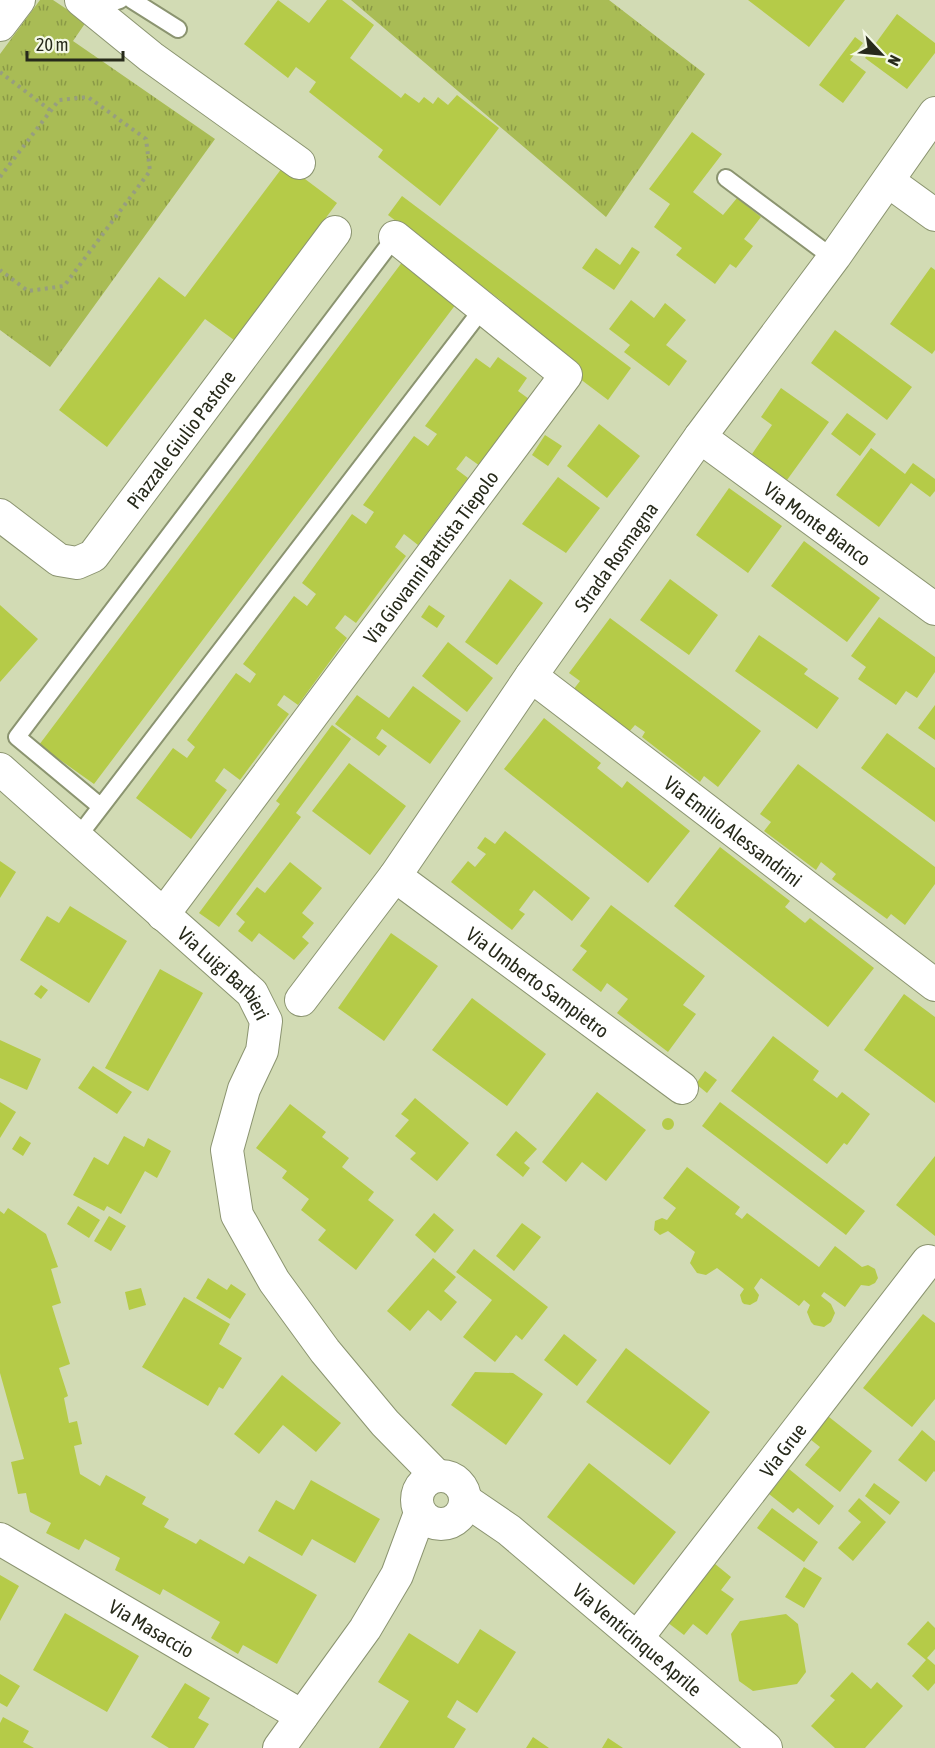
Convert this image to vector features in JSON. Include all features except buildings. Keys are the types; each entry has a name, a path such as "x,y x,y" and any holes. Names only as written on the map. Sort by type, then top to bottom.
{"street":[{"path":"0,25 19,0"},
{"path":"98,3 151,57 299,163"},
{"name":"Strada Rosmagna","path":"262,1051 395,876 531,676 700,437 835,256 935,113"},
{"path":"888,181 935,215"},
{"name":"Piazzale Giulio Pastore","path":"0,514 59,560 77,563 93,556 335,232"},
{"name":"Via Giovanni Battista Tiepolo","path":"163,915 566,375 395,237"},
{"name":"Via Monte Bianco","path":"700,437 935,609"},
{"name":"Via Emilio Alessandrini","path":"531,676 935,985"},
{"name":"Via Luigi Barbieri","path":"0,769 252,993 266,1021 262,1051 244,1089 227,1150 237,1215 274,1281 325,1351 385,1423 440,1504"},
{"name":"Via Umberto Sampietro","path":"395,876 682,1088"},
{"path":"252,993 301,1000"},
{"name":"Via Grue","path":"637,1638 928,1261"},
{"path":"293,1737 365,1629 396,1599 434,1543 440,1504"},
{"name":"Via Venticinque Aprile","path":"440,1504 509,1530 766,1748"},
{"name":"Via Masaccio","path":"0,1539 293,1737"}],"lane":[{"path":"132,0 178,29"},
{"path":"726,178 821,249 835,256"},
{"path":"100,806 17,737 395,237"},
{"path":"77,838 483,308"}],"path":[{"path":"0,72 50,110"},
{"path":"0,177 59,100 88,97 146,139 150,171 64,286 28,291 0,270"}],"green space":[{"path":"40,0 53,0 86,22 73,41 215,139 50,367 0,330 0,54"},
{"path":"351,0 609,0 705,74 606,217"}]}
